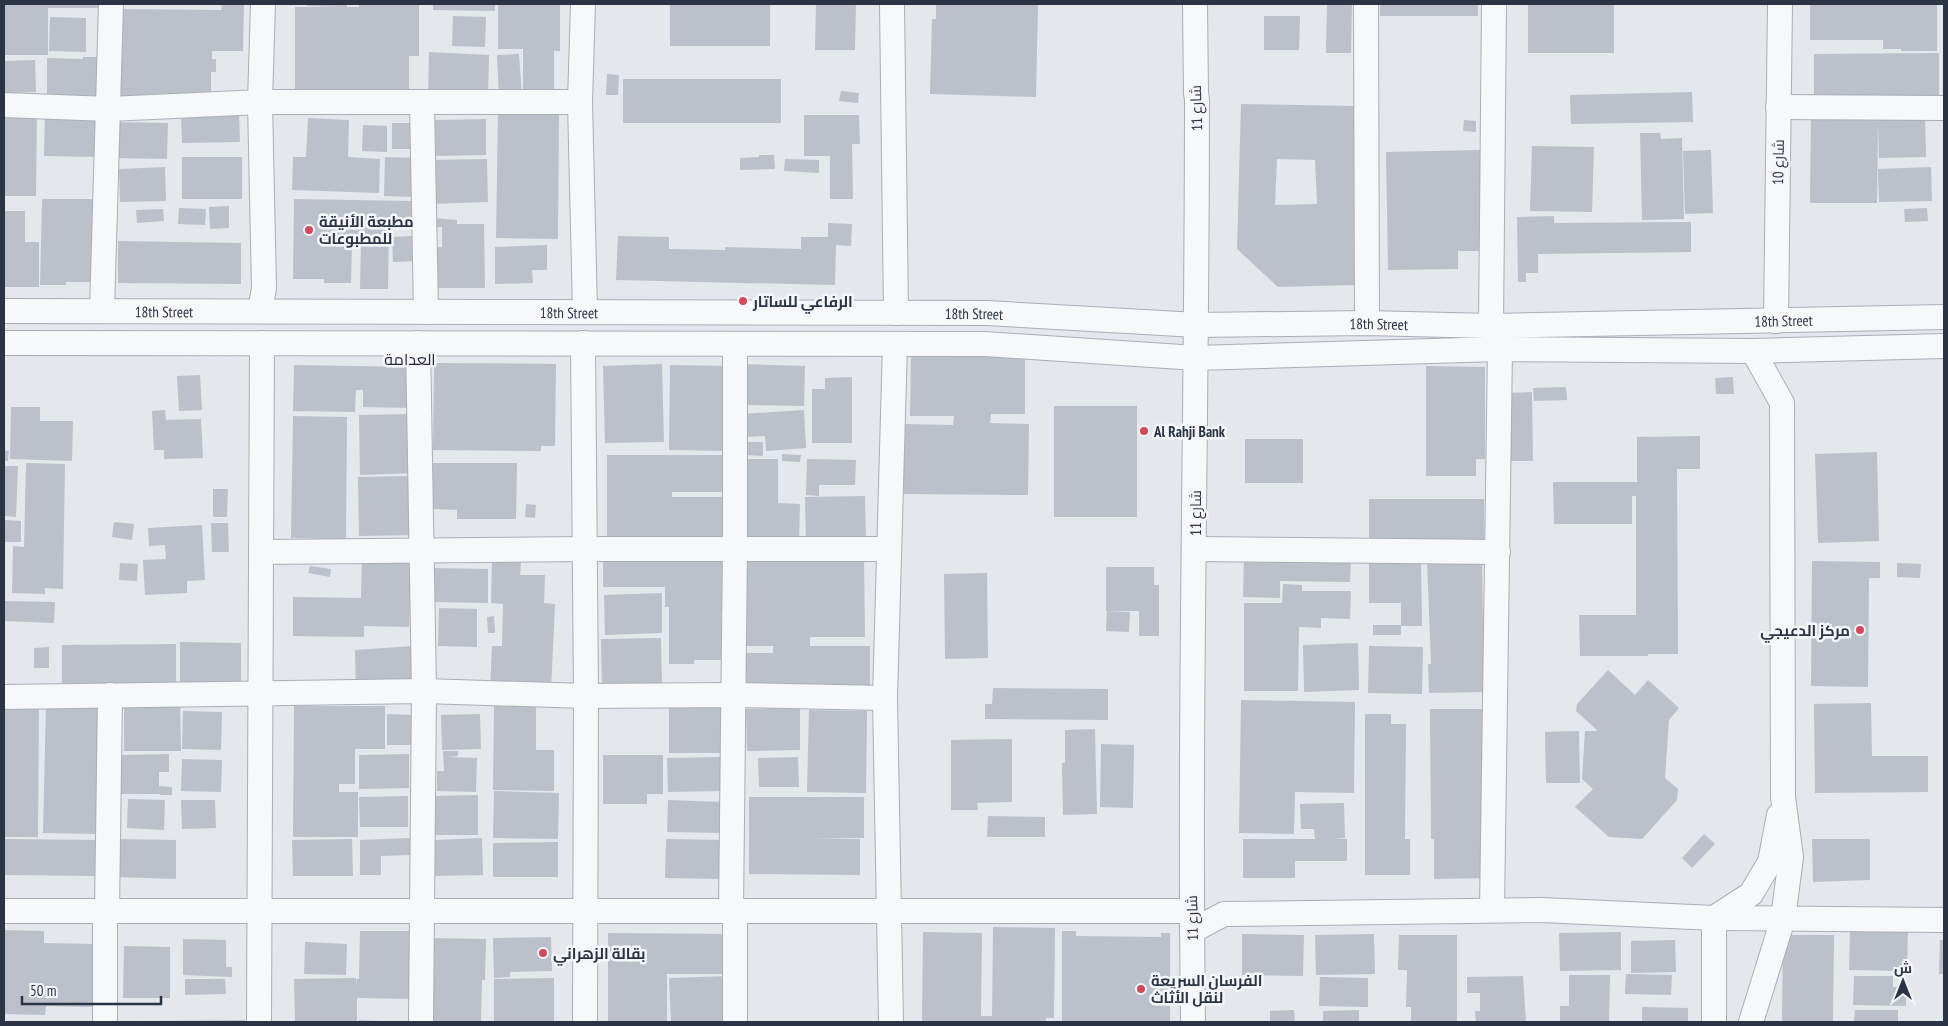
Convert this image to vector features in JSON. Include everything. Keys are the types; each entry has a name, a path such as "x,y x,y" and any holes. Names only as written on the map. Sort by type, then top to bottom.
{"street":[{"path":"102,311 111,4"},
{"path":"260,310 264,288 260,102 263,4"},
{"path":"583,4 580,102 585,311"},
{"path":"892,4 896,313"},
{"name":"شارع 11","path":"1193,1022 1194,549 1197,325 1195,4"},
{"path":"1366,4 1367,323"},
{"path":"1492,910 1500,349 1491,326 1494,4"},
{"name":"شارع 10","path":"1776,321 1780,4"},
{"path":"4,105 109,109 260,102 580,102"},
{"path":"422,103 426,312"},
{"path":"1778,108 1944,108"},
{"name":"18th Street","path":"4,311 260,310 987,313 1197,325 1367,323 1491,326 1944,317"},
{"path":"4,343 895,344 1036,346 1196,358 1500,349 1753,351 1944,346"},
{"path":"259,1022 261,910 262,343"},
{"path":"418,343 424,692 421,910 422,1022"},
{"path":"584,344 585,1022"},
{"path":"735,344 733,911 735,1022"},
{"path":"891,1022 885,698 895,344"},
{"path":"1751,1022 1783,918 1791,857 1783,797 1782,403 1753,351"},
{"path":"262,552 735,548 889,549"},
{"path":"1194,549 1498,552"},
{"path":"4,697 424,692 586,696 885,698"},
{"path":"105,1022 110,695"},
{"path":"1714,918 1751,894 1770,862 1783,797"},
{"path":"1783,918 1809,904 1944,906"},
{"path":"4,910 889,910 1192,921 1224,914 1542,910 1714,918 1944,920"},
{"path":"1714,918 1714,1022"}],"building":[{"path":"4,4 103,4 103,8 48,8 48,55 4,55"},
{"path":"222,4 244,4 243,51 212,51 212,59 216,59 216,72 211,72 211,99 117,98 118,9 221,10"},
{"path":"307,4 347,4 347,7 359,7 359,4 419,4 419,56 409,56 409,97 295,98 295,7 341,7 307,6"},
{"path":"433,4 495,4 495,11 433,10"},
{"path":"498,4 560,4 560,51 554,51 554,97 523,97 523,49 498,49"},
{"path":"670,4 770,4 770,46 670,46"},
{"path":"816,4 856,4 855,50 815,50"},
{"path":"936,4 1038,4 1036,97 930,94 932,19 936,19"},
{"path":"1327,4 1352,4 1351,53 1326,53"},
{"path":"1380,4 1478,4 1478,16 1380,16"},
{"path":"1528,4 1614,4 1614,53 1528,53"},
{"path":"1810,4 1937,4 1937,51 1883,49 1883,40 1810,40"},
{"path":"453,16 486,17 485,47 452,46"},
{"path":"1264,16 1300,16 1299,50 1264,50"},
{"path":"50,17 86,18 86,52 49,51"},
{"path":"429,52 489,55 488,98 428,96"},
{"path":"1939,53 1939,95 1814,96 1814,54"},
{"path":"519,54 522,97 499,99 497,55"},
{"path":"83,57 105,57 105,96 47,95 47,58 83,59"},
{"path":"35,60 36,92 4,93 4,61"},
{"path":"607,74 619,75 618,95 606,95"},
{"path":"623,79 781,79 781,123 623,123"},
{"path":"841,91 859,93 858,103 839,101"},
{"path":"1692,92 1693,122 1571,124 1570,95"},
{"path":"1241,104 1357,106 1355,285 1278,287 1237,249","holes":["1277,159 1315,160 1317,204 1275,205"]},
{"path":"4,107 37,108 36,196 4,196"},
{"path":"45,111 104,112 103,157 44,156"},
{"path":"498,111 559,112 558,239 496,238"},
{"path":"239,113 240,142 182,143 181,114"},
{"path":"1811,113 1925,114 1926,157 1879,158 1878,124 1877,203 1810,203"},
{"path":"804,115 859,115 860,144 852,144 853,199 830,199 830,156 804,156"},
{"path":"308,118 349,120 348,157 380,159 379,193 292,190 293,157 306,157"},
{"path":"486,119 486,155 436,156 435,120"},
{"path":"1464,120 1476,121 1476,132 1463,131"},
{"path":"113,122 168,123 167,159 112,158"},
{"path":"392,123 410,123 410,149 392,149"},
{"path":"363,125 387,126 387,152 362,151"},
{"path":"1640,133 1660,133 1661,139 1682,138 1684,219 1642,220"},
{"path":"1532,146 1594,147 1592,212 1530,211"},
{"path":"1480,150 1481,251 1458,251 1458,269 1388,270 1386,152"},
{"path":"1711,150 1713,213 1685,214 1683,151"},
{"path":"759,155 774,155 775,169 740,170 740,158 759,157"},
{"path":"182,157 242,157 242,199 182,199"},
{"path":"385,157 421,158 420,197 384,196"},
{"path":"487,159 488,202 431,204 430,160"},
{"path":"785,159 819,160 819,173 784,171"},
{"path":"165,167 166,201 120,202 119,169"},
{"path":"1931,167 1932,201 1879,202 1878,169"},
{"path":"42,199 101,199 92,282 40,285"},
{"path":"294,199 411,201 411,210 418,210 418,223 389,223 388,289 360,289 361,243 352,243 351,283 324,283 324,279 293,279"},
{"path":"229,206 229,228 210,229 209,207"},
{"path":"179,208 206,209 205,225 178,224"},
{"path":"1927,208 1928,221 1905,222 1904,209"},
{"path":"163,209 164,221 137,223 136,210"},
{"path":"4,211 25,211 25,242 39,242 39,287 4,287"},
{"path":"1554,216 1554,223 1691,222 1691,252 1538,254 1538,273 1526,273 1526,282 1518,282 1517,217"},
{"path":"433,218 457,220 457,224 484,224 485,288 430,288 429,247 442,247 442,227 433,227"},
{"path":"828,223 852,224 851,246 836,245 835,285 616,280 618,236 669,237 669,249 725,250 725,247 801,249 801,237 828,237"},
{"path":"413,236 415,261 393,262 392,237"},
{"path":"118,241 241,243 241,284 118,283"},
{"path":"547,245 547,270 532,270 533,283 495,284 495,247"},
{"path":"911,355 1025,356 1025,414 991,414 990,423 1029,424 1028,495 904,494 904,424 953,425 954,416 910,416"},
{"path":"434,363 556,364 555,446 541,446 541,451 433,450"},
{"path":"662,364 664,442 605,443 603,366"},
{"path":"741,364 805,366 804,406 741,405"},
{"path":"294,365 413,367 413,408 363,407 363,390 356,390 355,412 293,411"},
{"path":"670,365 731,366 730,451 669,450"},
{"path":"1426,366 1485,367 1485,459 1476,459 1476,476 1426,476"},
{"path":"200,375 202,410 179,411 177,376"},
{"path":"852,377 852,443 812,443 812,389 825,389 825,378"},
{"path":"1733,377 1734,394 1716,394 1715,378"},
{"path":"1566,387 1567,400 1534,401 1533,388"},
{"path":"1532,392 1533,461 1510,461 1509,393"},
{"path":"1054,406 1137,406 1137,517 1054,517"},
{"path":"11,407 40,407 40,421 73,421 72,461 10,459"},
{"path":"165,410 166,420 201,419 203,458 164,459 164,450 154,450 152,411"},
{"path":"804,410 806,448 766,451 765,436 743,437 741,414"},
{"path":"414,414 416,473 360,475 359,415"},
{"path":"293,416 347,417 346,539 291,538"},
{"path":"1700,436 1700,469 1677,469 1678,654 1580,656 1579,615 1636,615 1636,496 1632,496 1632,524 1554,524 1553,482 1637,482 1637,437"},
{"path":"1245,439 1303,439 1303,483 1245,483"},
{"path":"745,442 763,442 763,456 744,455"},
{"path":"4,450 9,451 8,461 4,461"},
{"path":"1877,452 1879,541 1818,543 1815,454"},
{"path":"782,454 801,455 800,462 782,461"},
{"path":"607,455 729,455 730,492 672,492 672,497 730,497 730,543 607,544"},
{"path":"741,459 778,459 778,503 800,504 799,545 738,544"},
{"path":"807,459 856,460 855,485 819,485 819,496 806,495"},
{"path":"26,463 65,464 63,589 45,588 45,594 12,593 13,546 24,547"},
{"path":"433,463 517,463 516,519 457,519 457,510 433,509"},
{"path":"4,466 18,466 16,517 4,516"},
{"path":"413,476 415,535 359,536 358,477"},
{"path":"213,489 228,489 227,517 213,517"},
{"path":"865,496 866,541 806,543 805,497"},
{"path":"1369,499 1484,499 1484,544 1369,544"},
{"path":"526,504 536,505 535,518 525,517"},
{"path":"4,520 21,521 21,542 4,542"},
{"path":"114,522 134,524 132,540 112,537"},
{"path":"211,523 228,523 229,552 212,552"},
{"path":"202,525 205,580 187,581 187,593 145,595 143,560 166,559 165,545 149,546 148,528"},
{"path":"1244,554 1351,556 1350,582 1280,581 1280,598 1243,597"},
{"path":"362,555 420,555 420,599 410,599 409,627 364,626 364,637 293,636 293,597 361,598"},
{"path":"603,557 727,557 727,610 721,610 721,660 694,660 694,664 669,664 669,607 665,607 665,587 603,587"},
{"path":"864,558 865,637 810,637 810,646 870,646 870,691 741,692 741,653 773,653 773,646 742,646 742,559"},
{"path":"1369,559 1421,559 1422,626 1401,626 1401,603 1369,603"},
{"path":"1482,559 1484,692 1429,693 1428,664 1431,664 1427,560"},
{"path":"492,561 521,562 520,575 545,575 544,603 555,604 551,691 490,689 492,646 502,646 503,604 491,603"},
{"path":"1812,561 1880,562 1880,578 1869,578 1868,687 1811,686"},
{"path":"120,563 138,564 137,581 119,580"},
{"path":"1897,563 1921,564 1920,578 1897,577"},
{"path":"310,566 331,569 330,577 308,573"},
{"path":"1106,567 1154,567 1154,585 1159,585 1159,636 1139,636 1139,611 1106,611"},
{"path":"433,568 488,569 488,603 432,602"},
{"path":"987,573 988,658 945,659 944,574"},
{"path":"1283,584 1302,585 1302,591 1351,591 1350,619 1321,618 1321,628 1299,627 1298,691 1244,691 1244,603 1282,603"},
{"path":"662,593 662,633 605,635 604,595"},
{"path":"4,601 55,602 54,623 4,621"},
{"path":"439,608 477,609 477,647 438,646"},
{"path":"1107,611 1130,612 1129,632 1106,631"},
{"path":"494,616 495,633 488,633 487,617"},
{"path":"1373,625 1401,625 1401,635 1373,635"},
{"path":"661,638 662,688 602,690 601,639"},
{"path":"180,642 241,643 241,688 180,687"},
{"path":"1358,643 1359,690 1304,692 1303,645"},
{"path":"176,644 176,687 165,683 62,683 62,645"},
{"path":"413,646 414,690 356,692 355,650"},
{"path":"1369,646 1423,647 1422,694 1368,693"},
{"path":"49,647 49,668 34,668 34,648"},
{"path":"1608,670 1635,695 1648,680 1679,708 1669,720 1665,778 1678,789 1677,800 1642,839 1609,837 1575,807 1593,789 1582,779 1585,731 1597,730 1576,711 1577,704"},
{"path":"993,688 1108,689 1108,720 985,719 985,704 992,704"},
{"path":"1241,700 1355,702 1354,793 1295,792 1294,834 1239,833"},
{"path":"5,701 39,701 38,837 4,837"},
{"path":"180,702 181,751 124,751 124,703"},
{"path":"1871,703 1872,756 1928,756 1928,792 1815,793 1814,704"},
{"path":"46,705 101,706 98,834 43,833"},
{"path":"494,705 536,706 536,750 554,750 554,791 493,790"},
{"path":"294,706 385,706 385,749 355,749 355,784 339,784 339,792 358,792 358,837 293,837"},
{"path":"669,706 730,707 730,753 669,753"},
{"path":"800,708 800,750 747,751 746,709"},
{"path":"1430,709 1485,709 1488,878 1434,879 1434,839 1431,839"},
{"path":"809,710 867,711 866,793 807,792"},
{"path":"183,711 222,712 221,750 182,749"},
{"path":"387,714 411,715 411,745 387,745"},
{"path":"480,714 481,749 442,750 441,715"},
{"path":"1365,714 1391,714 1391,724 1406,724 1405,839 1410,839 1410,875 1365,875"},
{"path":"1095,729 1097,814 1063,815 1062,763 1065,763 1065,730"},
{"path":"1579,731 1580,783 1546,783 1545,732"},
{"path":"1012,739 1012,802 977,803 978,810 951,810 951,740"},
{"path":"1101,744 1134,745 1133,808 1100,807"},
{"path":"443,751 458,751 458,756 448,757 477,758 476,792 437,791 437,771 444,771"},
{"path":"169,754 169,772 159,772 159,786 172,787 172,795 121,794 121,755"},
{"path":"409,754 409,788 359,789 359,755"},
{"path":"603,755 663,755 663,794 647,794 647,804 603,804"},
{"path":"722,757 723,791 668,792 667,758"},
{"path":"798,757 799,787 759,787 758,758"},
{"path":"182,759 222,760 221,792 181,791"},
{"path":"494,791 559,793 558,839 493,838"},
{"path":"478,795 478,835 435,835 434,796"},
{"path":"408,796 408,827 360,827 359,797"},
{"path":"749,797 864,797 864,838 812,838 860,839 860,875 749,874"},
{"path":"128,799 165,800 164,830 127,828"},
{"path":"181,800 215,800 216,828 182,829"},
{"path":"668,800 724,802 723,833 667,832"},
{"path":"1344,803 1345,838 1334,839 1347,839 1347,861 1295,861 1295,878 1243,878 1243,839 1315,839 1314,829 1301,829 1300,804"},
{"path":"988,816 1045,817 1045,837 987,837"},
{"path":"1704,834 1715,844 1692,868 1682,858"},
{"path":"410,838 410,855 381,856 381,875 360,875 360,840"},
{"path":"482,838 483,875 435,876 434,840"},
{"path":"4,839 96,840 95,876 4,875"},
{"path":"117,839 176,840 176,879 117,877"},
{"path":"352,839 353,876 293,876 292,840"},
{"path":"666,839 725,840 724,879 665,878"},
{"path":"1812,839 1870,839 1870,880 1813,882"},
{"path":"558,842 558,877 493,877 493,843"},
{"path":"993,927 1055,928 1054,1018 1046,1018 1046,1022 922,1022 923,932 982,933 981,1016 992,1016"},
{"path":"4,930 44,931 44,943 93,944 92,1007 46,1006 45,1015 4,1014"},
{"path":"1850,930 1908,930 1907,971 1849,970"},
{"path":"360,931 417,931 412,999 357,998 357,1022 295,1022 294,979 356,978 357,986 357,979 359,979"},
{"path":"1062,931 1076,931 1076,936 1161,937 1161,933 1170,933 1170,1022 1062,1022"},
{"path":"1621,932 1621,970 1560,971 1559,933"},
{"path":"608,933 731,934 730,974 667,974 667,1022 608,1022"},
{"path":"1242,934 1304,935 1303,976 1242,975"},
{"path":"1374,934 1375,974 1316,975 1315,935"},
{"path":"1399,935 1457,935 1457,1022 1411,1022 1411,1007 1406,1007 1407,970 1398,970"},
{"path":"1783,935 1834,935 1833,1022 1782,1022"},
{"path":"551,937 552,971 510,972 510,977 494,978 493,938"},
{"path":"431,938 486,939 485,980 482,980 481,1022 430,1022"},
{"path":"183,939 226,940 226,967 232,967 232,977 183,975"},
{"path":"1675,940 1676,972 1631,973 1631,941"},
{"path":"1940,940 1944,940 1944,974 1939,974"},
{"path":"305,942 347,944 346,975 304,974"},
{"path":"124,946 170,947 170,998 123,998"},
{"path":"1626,974 1672,975 1671,995 1625,994"},
{"path":"1569,975 1610,975 1609,1022 1560,1022 1560,1006 1569,1006"},
{"path":"731,976 726,1022 671,1022 669,978"},
{"path":"1523,976 1526,1022 1476,1022 1475,1011 1480,1011 1480,993 1467,993 1467,977"},
{"path":"1854,976 1893,976 1893,987 1906,987 1906,1006 1853,1005"},
{"path":"1320,977 1368,978 1368,1007 1319,1006"},
{"path":"554,978 554,1021 494,1022 494,979"},
{"path":"185,979 225,979 226,994 185,995"},
{"path":"1642,1007 1688,1008 1688,1022 1642,1022"},
{"path":"1294,1010 1295,1021 1270,1022 1270,1011"},
{"path":"1359,1010 1359,1022 1323,1022 1323,1011"},
{"path":"1855,1010 1898,1010 1898,1022 1854,1022"},
{"path":"245,1020 245,1022 140,1022 140,1021"},
{"path":"359,1020 382,1021 382,1022 359,1022"}],"place":[{"name":"مطبعة الأنيقة للمطبوعات","path":"309,230"},
{"name":"الرفاعي للساتار","path":"743,301"},
{"name":"Al Rahji Bank","path":"1144,431"},
{"name":"مركز الدعيجي","path":"1860,630"},
{"name":"بقالة الزهراني","path":"543,953"},
{"name":"الفرسان السريعة لنقل الأثاث","path":"1141,989"}],"district":[{"name":"العدامة","path":"410,359"}]}
